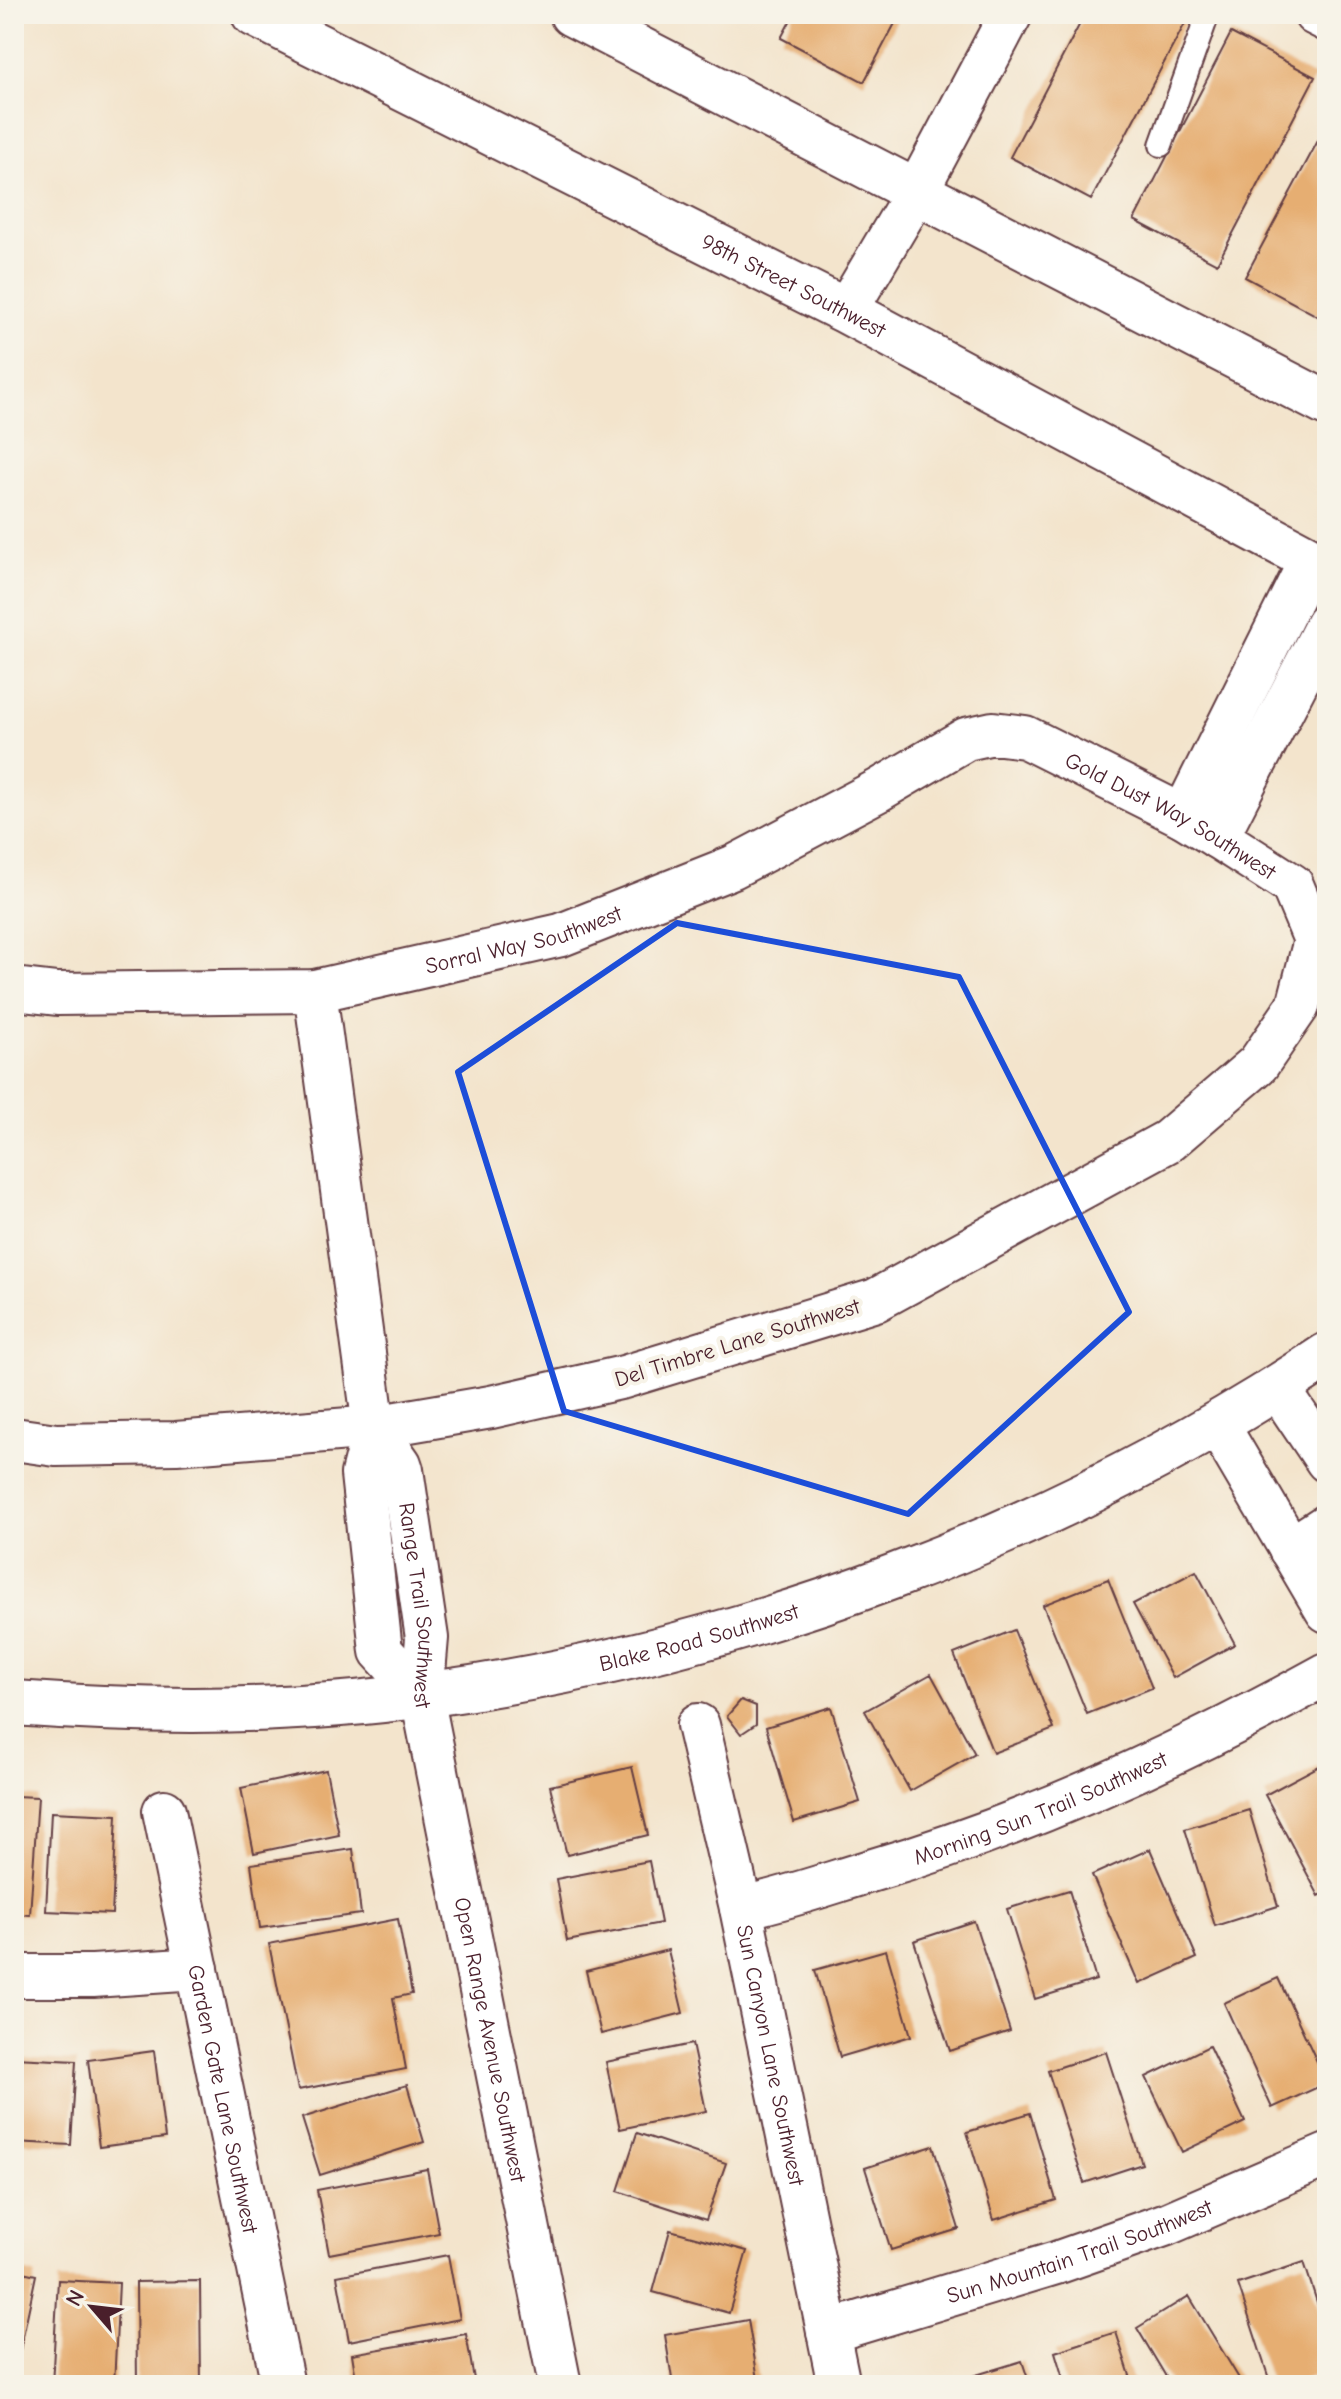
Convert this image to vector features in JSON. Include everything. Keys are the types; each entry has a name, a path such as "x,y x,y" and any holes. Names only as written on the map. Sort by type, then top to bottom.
{"main road":[{"name":"98th Street Southwest","path":"254,14 846,311 1319,563"},
{"path":"572,14 1327,404"},
{"name":"Blake Road Southwest","path":"14,1703 229,1711 422,1696 608,1661 784,1616 968,1547 1114,1481 1278,1388 1327,1355"}],"street":[{"path":"846,311 917,191 1011,14"},
{"path":"1315,14 1327,20"},
{"path":"1200,826 1257,667 1319,563"},
{"path":"1200,826 1295,685 1327,624"},
{"path":"1257,667 1295,685"},
{"name":"Gold Dust Way Southwest","path":"993,733 1025,737 1200,826 1292,885 1315,940"},
{"name":"Sorral Way Southwest","path":"14,989 57,994 315,991 561,935 733,867 879,790 966,739 993,733"},
{"name":"Del Timbre Lane Southwest","path":"14,1439 56,1445 176,1443 374,1427 491,1407 624,1377 876,1300 1168,1141 1258,1064 1298,1006 1315,940"},
{"name":"Range Trail Southwest","path":"315,991 374,1427 362,1474 381,1651 422,1696"},
{"path":"1278,1388 1327,1461"},
{"path":"1217,1424 1327,1611"},
{"name":"Range Trail Southwest","path":"374,1427 400,1464 427,1638 422,1696"},
{"path":"1290,1549 1327,1525"},
{"path":"372,1575 416,1569"},
{"name":"Morning Sun Trail Southwest","path":"741,1908 903,1863 990,1832 1134,1771 1250,1716 1327,1674"},
{"name":"Open Range Avenue Southwest","path":"422,1696 560,2385"},
{"name":"Sun Canyon Lane Southwest","path":"698,1725 741,1908 839,2385"},
{"name":"Garden Gate Lane Southwest","path":"164,1811 283,2385"},
{"path":"14,1976 93,1976 197,1969"},
{"name":"Sun Mountain Trail Southwest","path":"828,2332 1056,2263 1167,2224 1327,2155"}],"lane":[{"path":"1161,145 1208,14"}],"highlighted area":[{"path":"677,923 959,977 1129,1312 908,1514 564,1411 458,1072"}],"building":[{"path":"794,14 900,14 864,82 781,38"},
{"path":"1085,14 1190,14 1091,200 1010,157"},
{"path":"1231,33 1315,77 1217,264 1134,220"},
{"path":"1327,124 1327,307 1321,318 1245,277"},
{"path":"1196,1571 1235,1644 1173,1678 1133,1604"},
{"path":"1108,1579 1152,1688 1087,1714 1043,1605"},
{"path":"1014,1630 1054,1729 993,1753 954,1654"},
{"path":"931,1674 975,1754 910,1791 865,1711"},
{"path":"741,1700 756,1706 756,1724 741,1734 727,1716"},
{"path":"831,1707 860,1802 794,1822 766,1727"},
{"path":"1321,1765 1327,1776 1327,1892 1319,1896 1265,1795"},
{"path":"632,1767 648,1835 567,1855 550,1786"},
{"path":"326,1770 339,1835 254,1853 241,1788"},
{"path":"14,1796 38,1797 30,1915 14,1914"},
{"path":"1249,1810 1278,1906 1215,1926 1185,1829"},
{"path":"51,1812 117,1815 112,1914 46,1911"},
{"path":"353,1849 361,1914 260,1928 251,1864"},
{"path":"1150,1849 1197,1958 1139,1984 1092,1875"},
{"path":"649,1861 661,1923 567,1941 556,1879"},
{"path":"1069,1890 1096,1980 1035,1999 1007,1909"},
{"path":"398,1919 412,1994 393,1998 406,2069 298,2090 269,1944"},
{"path":"974,1921 1010,2031 950,2051 914,1941"},
{"path":"668,1950 683,2013 601,2034 586,1971"},
{"path":"886,1950 911,2036 840,2057 815,1970"},
{"path":"1278,1978 1327,2083 1272,2108 1224,2003"},
{"path":"692,2044 706,2111 620,2129 606,2062"},
{"path":"1209,2046 1245,2122 1182,2152 1146,2077"},
{"path":"154,2051 165,2138 99,2147 88,2060"},
{"path":"1106,2052 1142,2164 1084,2183 1048,2071"},
{"path":"14,2058 76,2061 71,2145 14,2142"},
{"path":"407,2085 424,2142 320,2175 302,2118"},
{"path":"1030,2113 1056,2200 994,2220 967,2132"},
{"path":"637,2133 726,2163 706,2220 618,2191"},
{"path":"933,2146 959,2229 891,2250 865,2168"},
{"path":"427,2169 439,2233 329,2254 317,2190"},
{"path":"670,2230 747,2251 729,2313 653,2292"},
{"path":"448,2255 460,2319 349,2341 337,2276"},
{"path":"1304,2262 1327,2333 1327,2372 1285,2385 1271,2385 1238,2284"},
{"path":"14,2270 36,2275 15,2374 14,2374"},
{"path":"58,2280 119,2283 114,2385 52,2385"},
{"path":"200,2281 201,2385 137,2385 136,2282"},
{"path":"1189,2296 1243,2385 1171,2385 1137,2328"},
{"path":"748,2320 759,2385 673,2385 665,2335"},
{"path":"1116,2332 1133,2385 1065,2385 1055,2352"},
{"path":"466,2334 475,2385 357,2385 352,2354"},
{"path":"1022,2361 1030,2385 954,2385 953,2382"}]}
